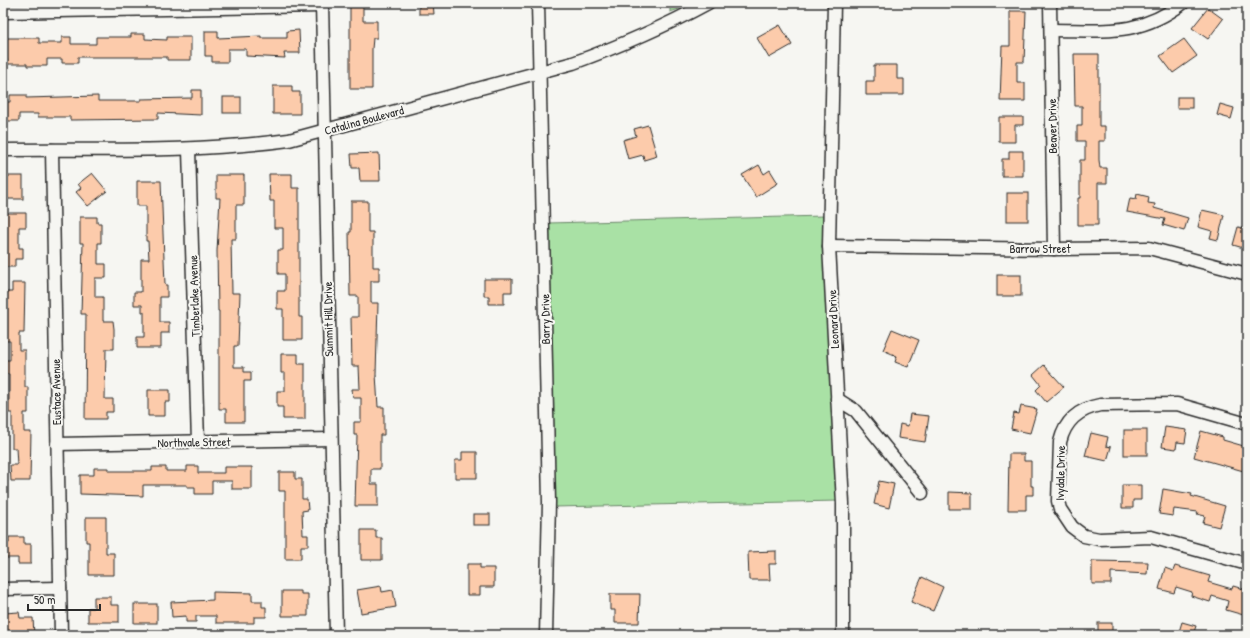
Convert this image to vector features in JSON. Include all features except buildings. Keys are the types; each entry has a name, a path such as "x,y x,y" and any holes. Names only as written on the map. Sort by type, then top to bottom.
{"street":[{"name":"Barry Drive","path":"538,3 549,491 546,635"},
{"name":"Catalina Boulevard","path":"3,150 189,150 240,147 289,140 540,72 619,47 674,22 708,3"},
{"name":"Leonard Drive","path":"834,3 829,246 843,503 843,635"},
{"name":"Beaver Drive","path":"1050,3 1054,249"},
{"path":"1051,30 1121,30 1140,27 1167,15 1183,3"},
{"path":"3,12 322,5"},
{"name":"Summit Hill Drive","path":"322,5 336,635"},
{"name":"Eustace Avenue","path":"52,150 61,635"},
{"name":"Timberlake Avenue","path":"189,150 198,442"},
{"name":"Barrow Street","path":"829,246 1054,249 1149,248 1247,274"},
{"path":"837,399 856,412 922,493"},
{"name":"Ivydale Drive","path":"1247,424 1177,404 1100,405 1090,407 1078,413 1068,422 1062,433 1060,442 1058,501 1060,509 1072,528 1084,536 1099,539 1151,537 1247,564"},
{"name":"Northvale Street","path":"57,444 332,439"},
{"path":"3,589 60,588"}],"green space":[{"path":"670,3 697,3 670,12"},
{"path":"824,216 838,501 554,507 548,223"}]}
